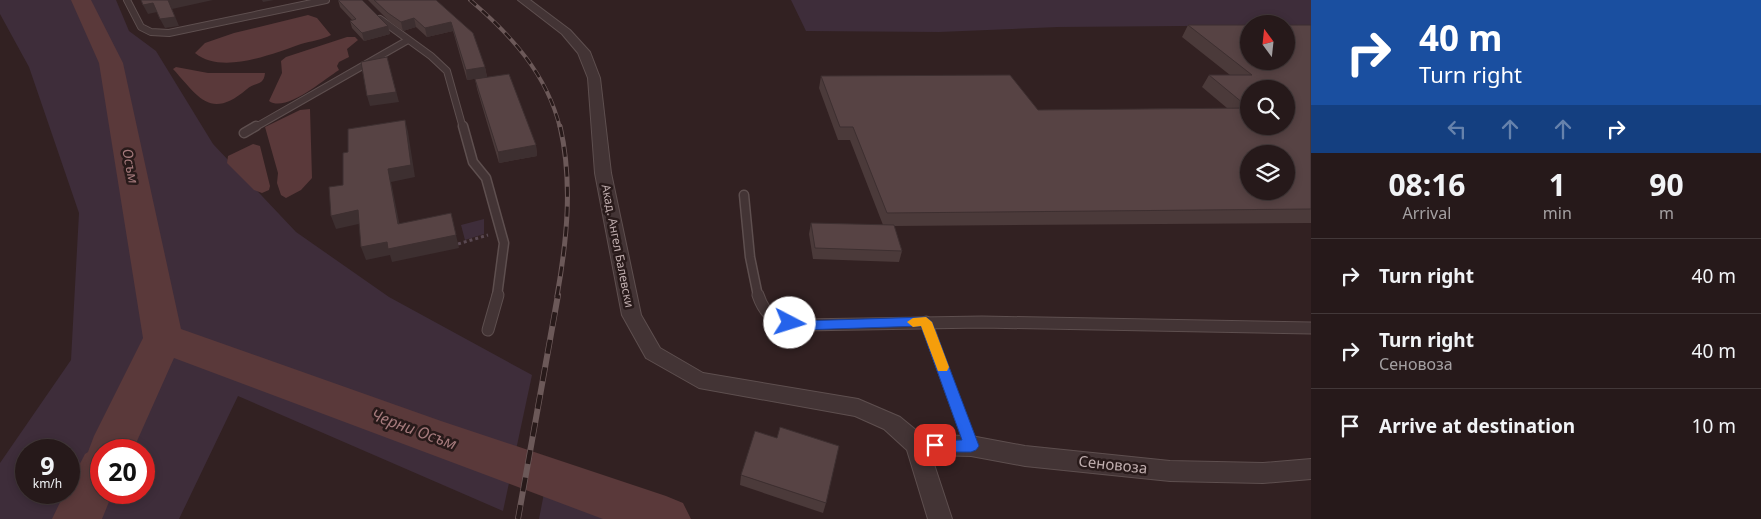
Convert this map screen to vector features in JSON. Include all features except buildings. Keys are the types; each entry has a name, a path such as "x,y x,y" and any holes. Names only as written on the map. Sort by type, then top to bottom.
{"street":[{"name":"Акад. Ангел Балевски","path":"523,0 566,32 584,52 594,78 603,173 632,315 653,353 699,380 858,408 892,423 917,445"},
{"name":"Сеновоза","path":"917,445 971,446 1025,456 1170,471 1263,473 1311,469"},
{"path":"917,445 940,519"}],"lane":[{"path":"127,0 140,28 154,34 170,33 326,0"},
{"path":"374,13 392,30 440,62 447,71 473,162 486,178 504,243 499,290 488,330"},
{"path":"244,133 408,40"},
{"path":"744,195 757,295 766,313 779,320 801,326 926,322 1311,328"},
{"path":"926,322 971,446"}],"path":[{"path":"458,244 501,231"}],"shaded area":[{"path":"0,0 116,0 129,31 156,51 213,144 296,232 389,297 532,375 503,511 238,396 179,519 0,519 0,463 15,441 15,504 80,504 80,439 17,439 71,360 79,213 29,67 0,14"},
{"path":"791,0 1311,0 1311,25 1295,25 1295,15 1240,15 1240,26 1058,27 939,32 806,31"},
{"path":"308,15 317,18 331,35 262,57 233,62 219,62 206,59 195,53 205,43 234,33"},
{"path":"347,37 355,37 358,40 347,49 349,57 339,62 337,66 339,70 304,94 285,103 276,104 269,101 282,73 281,61 286,57"},
{"path":"176,67 208,73 265,73 261,82 234,98 223,103 214,104 198,96 173,69"},
{"path":"310,109 312,178 301,190 286,198 281,195 277,183 278,173 265,127 300,110"},
{"path":"253,144 260,146 270,186 269,190 262,193 254,190 227,163 228,156"},
{"path":"484,219 484,234 465,240 461,225"},
{"path":"545,488 618,519 539,519"}],"waterway":[{"name":"Осъм","path":"81,0 111,63 163,338"},
{"path":"115,439 163,338"},
{"name":"Черни Осъм","path":"163,338 441,440 666,519"},
{"path":"77,519 90,491"}],"railway":[{"path":"470,0 500,27 526,57 546,90 560,128"},
{"path":"557,296 564,254 567,211 566,168 560,126"},
{"path":"518,519 558,295"}],"slow traffic":[{"path":"913,322 926,322 943,367"}],"route":[{"path":"790,323 801,326 926,322 971,446 935,445"}]}
